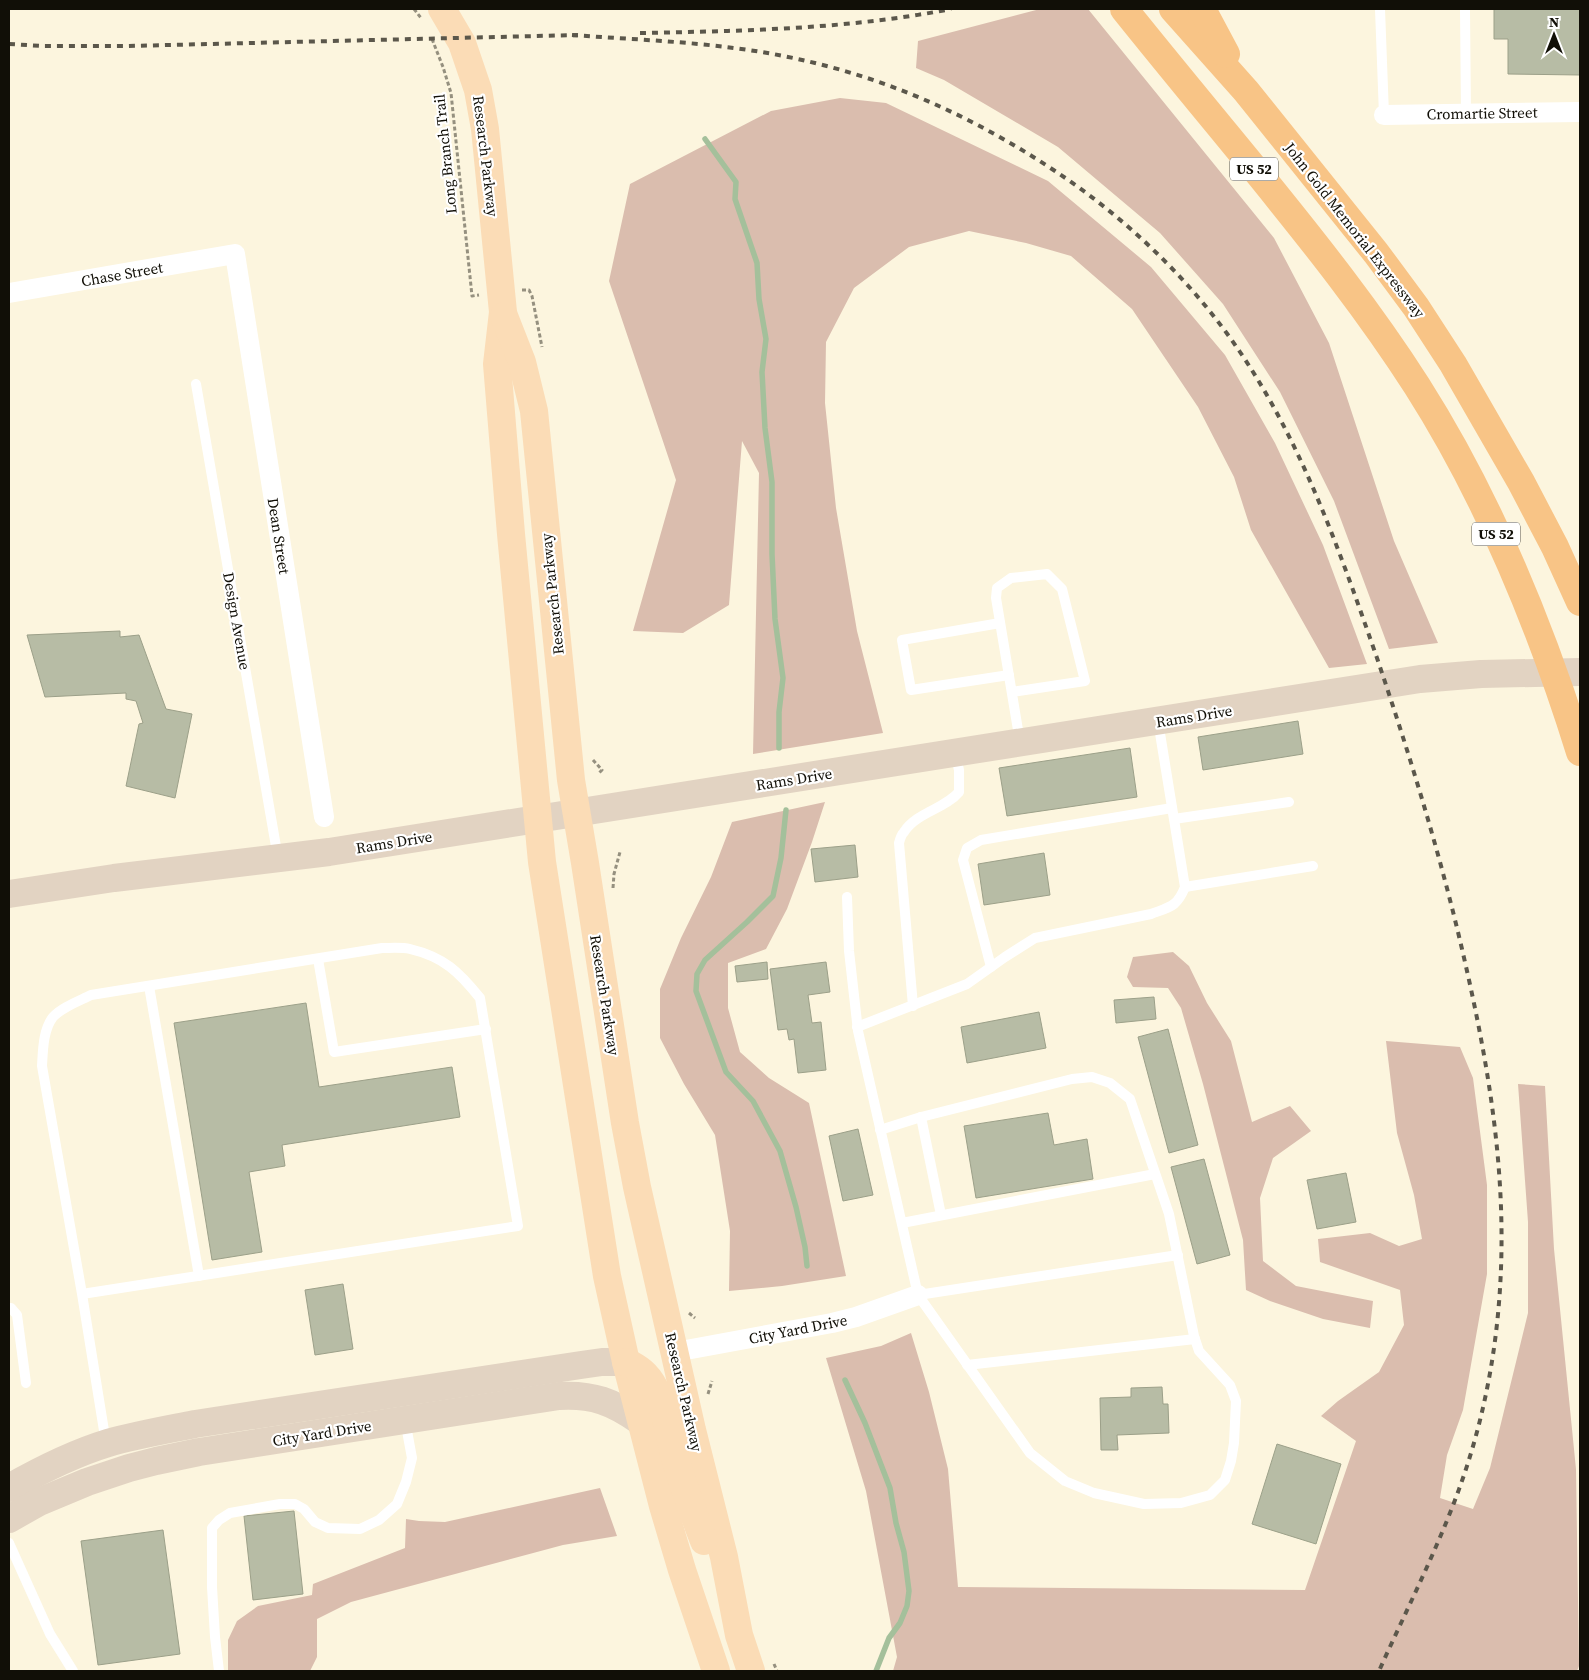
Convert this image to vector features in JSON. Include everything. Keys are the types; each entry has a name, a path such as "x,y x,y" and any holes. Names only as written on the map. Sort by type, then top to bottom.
{"highway":[{"name":"US 52","path":"1124,9 1342,278 1417,386 1451,443 1512,566 1537,626 1580,752"},
{"name":"John Gold Memorial Expressway","path":"1173,9 1246,91 1376,253 1416,307 1453,364 1521,482 1555,547 1580,602"},
{"path":"1202,9 1246,91"}],"main road":[{"name":"Research Parkway","path":"431,21 462,43 478,90 485,129 503,312 497,364 542,862 605,1266 640,1421 682,1570 716,1671"},
{"name":"Research Parkway","path":"503,312 522,362 535,421 571,780 624,1123 674,1352 724,1557 739,1636 751,1671"},
{"name":"Rams Drive","path":"9,894 114,878 330,852 1420,679 1510,673 1580,672"},
{"name":"City Yard Drive","path":"9,1488 68,1459 106,1444 144,1434 194,1424 581,1365 602,1362 626,1362"},
{"path":"626,1362 638,1368 647,1376 655,1388 688,1498 739,1636"},
{"name":"City Yard Drive","path":"9,1519 40,1502 87,1482 156,1461 199,1452 559,1396 581,1395 602,1400 614,1404 640,1421"}],"street":[{"name":"Cromartie Street","path":"1384,114 1580,112"},
{"name":"Chase Street","path":"9,293 235,254"},
{"name":"Dean Street","path":"235,254 324,817"},
{"name":"City Yard Drive","path":"674,1352 832,1323 856,1317 918,1295"}],"lane":[{"path":"1380,9 1384,114"},
{"path":"1465,9 1466,114"},
{"name":"Design Avenue","path":"196,384 278,858"},
{"path":"1012,692 1085,680 1062,589 1047,574 1011,578 996,588 996,598 1020,743"},
{"path":"1000,622 902,640 911,690 1009,674"},
{"path":"857,1027 967,984 1035,938 1151,914 1169,908 1180,900 1185,887 1158,722"},
{"path":"913,1006 898,843 904,831 923,815 954,798 959,792 959,770 955,754"},
{"path":"991,967 963,860 967,848 981,840 1173,813 1289,802"},
{"path":"1185,887 1312,866"},
{"path":"847,897 849,951 857,1027 880,1130 918,1295 1030,1453 1065,1481 1094,1494 1144,1504 1181,1503 1210,1495 1225,1480 1232,1461 1236,1401 1230,1385 1199,1351 1169,1214 1130,1099 1110,1083 1092,1077 1072,1079 921,1117 880,1130"},
{"path":"82,1294 518,1226 480,998 461,974 439,959 408,948 382,948 91,995 66,1008 54,1017 45,1036 42,1066 106,1444"},
{"path":"318,959 334,1052 486,1030"},
{"path":"149,986 199,1276"},
{"path":"921,1117 941,1215"},
{"path":"902,1223 1155,1174"},
{"path":"918,1295 1178,1255"},
{"path":"9,1308 14,1310 17,1315 26,1382"},
{"path":"967,1365 1195,1339"},
{"path":"219,1671 214,1612 212,1528 218,1520 230,1513 280,1504 295,1504 304,1509 315,1522 328,1528 360,1529 379,1520 397,1504 406,1482 412,1458 405,1420"},
{"path":"9,1543 50,1634 73,1671"}],"path":[{"name":"Long Branch Trail","path":"414,9 431,21 444,67 450,93 472,296 480,295"}],"shaded area":[{"path":"1040,9 1088,9 1274,238 1329,343 1394,541 1438,643 1389,649 1334,501 1280,392 1223,304 1160,233 1058,147 944,80 916,68 918,41"},
{"path":"840,98 886,103 1048,181 1151,267 1225,355 1275,443 1323,545 1367,664 1329,668 1251,530 1234,477 1198,407 1132,309 1071,256 1026,243 969,231 909,247 854,288 826,342 825,403 836,508 857,631 883,733 753,754 759,473 742,441 729,605 683,633 633,631 676,480 609,281 630,184 771,111"},
{"path":"825,802 787,909 766,949 728,963 728,1008 740,1052 769,1078 809,1103 846,1276 782,1286 729,1291 730,1231 715,1135 684,1084 660,1038 660,989 681,938 711,877 732,822"},
{"path":"1173,952 1189,966 1207,1003 1231,1041 1252,1122 1290,1106 1311,1131 1273,1158 1260,1198 1263,1261 1296,1286 1373,1301 1370,1328 1323,1319 1270,1301 1246,1290 1243,1240 1203,1084 1181,1008 1168,988 1133,987 1127,977 1133,957"},
{"path":"1386,1041 1460,1047 1473,1078 1487,1185 1487,1274 1463,1410 1447,1455 1440,1498 1473,1509 1490,1468 1528,1313 1528,1222 1518,1084 1545,1086 1554,1249 1576,1469 1579,1666 1577,1671 893,1671 897,1657 866,1491 826,1358 881,1346 911,1333 929,1392 948,1469 958,1587 1305,1590 1356,1441 1321,1416 1338,1401 1379,1372 1404,1325 1400,1290 1320,1262 1318,1239 1370,1233 1399,1246 1422,1239 1414,1195 1397,1133"},
{"path":"600,1488 617,1536 563,1545 351,1602 317,1619 317,1657 310,1671 228,1671 228,1640 237,1621 258,1606 312,1595 313,1584 405,1548 406,1519 445,1522"}],"building":[{"path":"1494,9 1580,9 1580,75 1508,74 1508,39 1494,39"},
{"path":"120,631 120,637 139,635 166,709 192,714 175,798 126,786 139,724 143,723 136,701 126,699 126,693 45,697 27,635"},
{"path":"1298,721 1303,754 1203,770 1198,737"},
{"path":"1130,748 1137,797 1007,816 999,768"},
{"path":"855,845 858,877 815,882 811,849"},
{"path":"1044,853 1050,895 984,905 978,864"},
{"path":"767,962 768,979 737,982 735,966"},
{"path":"826,962 830,992 808,995 812,1023 821,1022 826,1070 798,1073 794,1039 789,1040 787,1029 778,1030 770,969"},
{"path":"1154,997 1156,1019 1116,1023 1114,1000"},
{"path":"306,1003 319,1087 452,1067 460,1117 282,1145 285,1166 249,1172 262,1252 212,1260 174,1023"},
{"path":"1039,1012 1046,1048 967,1063 961,1027"},
{"path":"1168,1029 1198,1145 1169,1153 1138,1037"},
{"path":"1048,1113 1054,1145 1087,1139 1093,1179 976,1198 964,1126"},
{"path":"858,1129 873,1195 843,1201 829,1136"},
{"path":"1204,1159 1230,1255 1197,1264 1171,1167"},
{"path":"1346,1173 1356,1222 1317,1229 1307,1180"},
{"path":"343,1284 353,1349 315,1355 305,1290"},
{"path":"1162,1387 1163,1404 1168,1404 1169,1433 1117,1435 1118,1450 1101,1450 1100,1398 1131,1397 1131,1388"},
{"path":"1277,1444 1341,1464 1316,1544 1252,1524"},
{"path":"294,1511 303,1594 253,1600 244,1516"},
{"path":"163,1530 180,1654 98,1665 81,1541"}],"waterway":[{"path":"705,139 736,182 735,199 757,263 759,299 766,339 762,372 765,428 772,482 772,554 775,619 783,678 779,712 779,748"},
{"path":"786,810 781,858 773,896 705,960 697,974 696,991 726,1072 753,1101 780,1151 796,1207 805,1247 807,1266"},
{"path":"845,1380 865,1423 890,1488 896,1523 904,1552 909,1591 907,1606 900,1623 889,1638 876,1671"}],"railway":[{"path":"640,33 757,30 835,25 913,16 951,9"},
{"path":"572,35 734,48 820,64 902,90 980,126 1018,147 1081,189 1156,252 1201,300 1221,326 1240,352 1283,424 1318,500 1349,579 1389,694 1433,838 1462,949 1481,1039 1489,1084 1499,1175 1501,1267 1498,1314 1490,1374 1482,1414 1465,1472 1446,1523 1379,1671"},
{"path":"9,44 128,46 578,35"}]}
